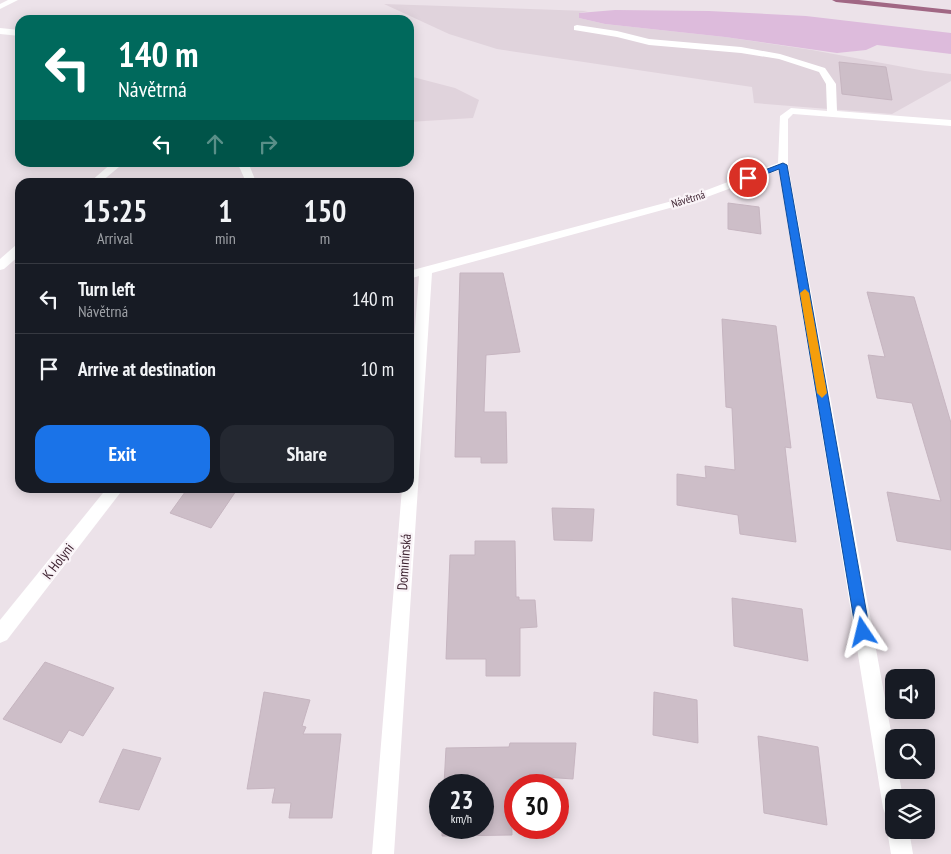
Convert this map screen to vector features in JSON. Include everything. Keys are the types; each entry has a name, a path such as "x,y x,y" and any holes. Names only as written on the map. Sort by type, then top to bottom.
{"main road":[{"path":"836,0 951,12"}],"street":[{"path":"0,7 14,0"},
{"path":"577,28 617,34 648,42 741,50 780,57 822,70 831,84 832,114"},
{"path":"0,31 15,32"},
{"path":"891,789 783,165 783,118 791,111 951,123"},
{"name":"Návětrná","path":"414,273 696,198 783,165"},
{"path":"100,178 114,167"},
{"path":"0,266 15,252"},
{"name":"Dominínská","path":"414,432 426,269"},
{"name":"K Holyni","path":"0,634 112,493"},
{"name":"Dominínská","path":"383,854 410,493"},
{"path":"900,839 902,854"}],"shaded area":[{"path":"384,4 588,11 579,13 579,18 605,24 725,37 812,50 951,74 951,81 892,114 754,103 752,87 497,49 449,34 414,18 414,15 408,15"},
{"path":"615,10 709,11 806,16 951,33 951,54 877,45 866,50 837,53 725,37 605,24 579,18 579,13"},
{"path":"414,77 455,88 479,100 473,118 414,122"}],"building":[{"path":"839,62 886,67 892,100 842,94"},
{"path":"728,203 759,207 761,234 728,229"},
{"path":"460,273 503,273 520,352 486,355 484,412 506,412 507,463 481,463 481,457 455,457"},
{"path":"867,292 914,297 951,423 951,550 897,541 887,492 941,501 912,403 877,398 868,355 885,357"},
{"path":"722,319 776,326 791,448 785,447 796,542 740,534 738,515 677,505 677,474 706,478 705,466 735,470 732,408 726,407"},
{"path":"184,493 235,493 211,528 170,513"},
{"path":"552,508 594,509 592,541 554,540"},
{"path":"475,541 515,541 516,597 519,597 519,600 535,600 537,627 520,628 520,676 486,676 486,659 446,659 450,555 475,555"},
{"path":"732,598 802,609 808,661 734,646"},
{"path":"45,662 114,688 83,736 69,730 61,743 3,719"},
{"path":"264,692 310,700 302,726 306,727 303,734 341,734 332,818 289,818 291,803 272,803 275,788 247,789"},
{"path":"654,692 697,700 698,743 653,735"},
{"path":"758,736 818,747 827,825 764,813"},
{"path":"510,743 576,743 573,779 569,779 569,774 504,774 504,835 494,835 494,774 445,774 446,748 509,747"},
{"path":"123,749 161,758 139,810 99,802"}],"slow traffic":[{"path":"805,293 822,393"}],"route":[{"path":"748,178 783,165 863,632"}]}
